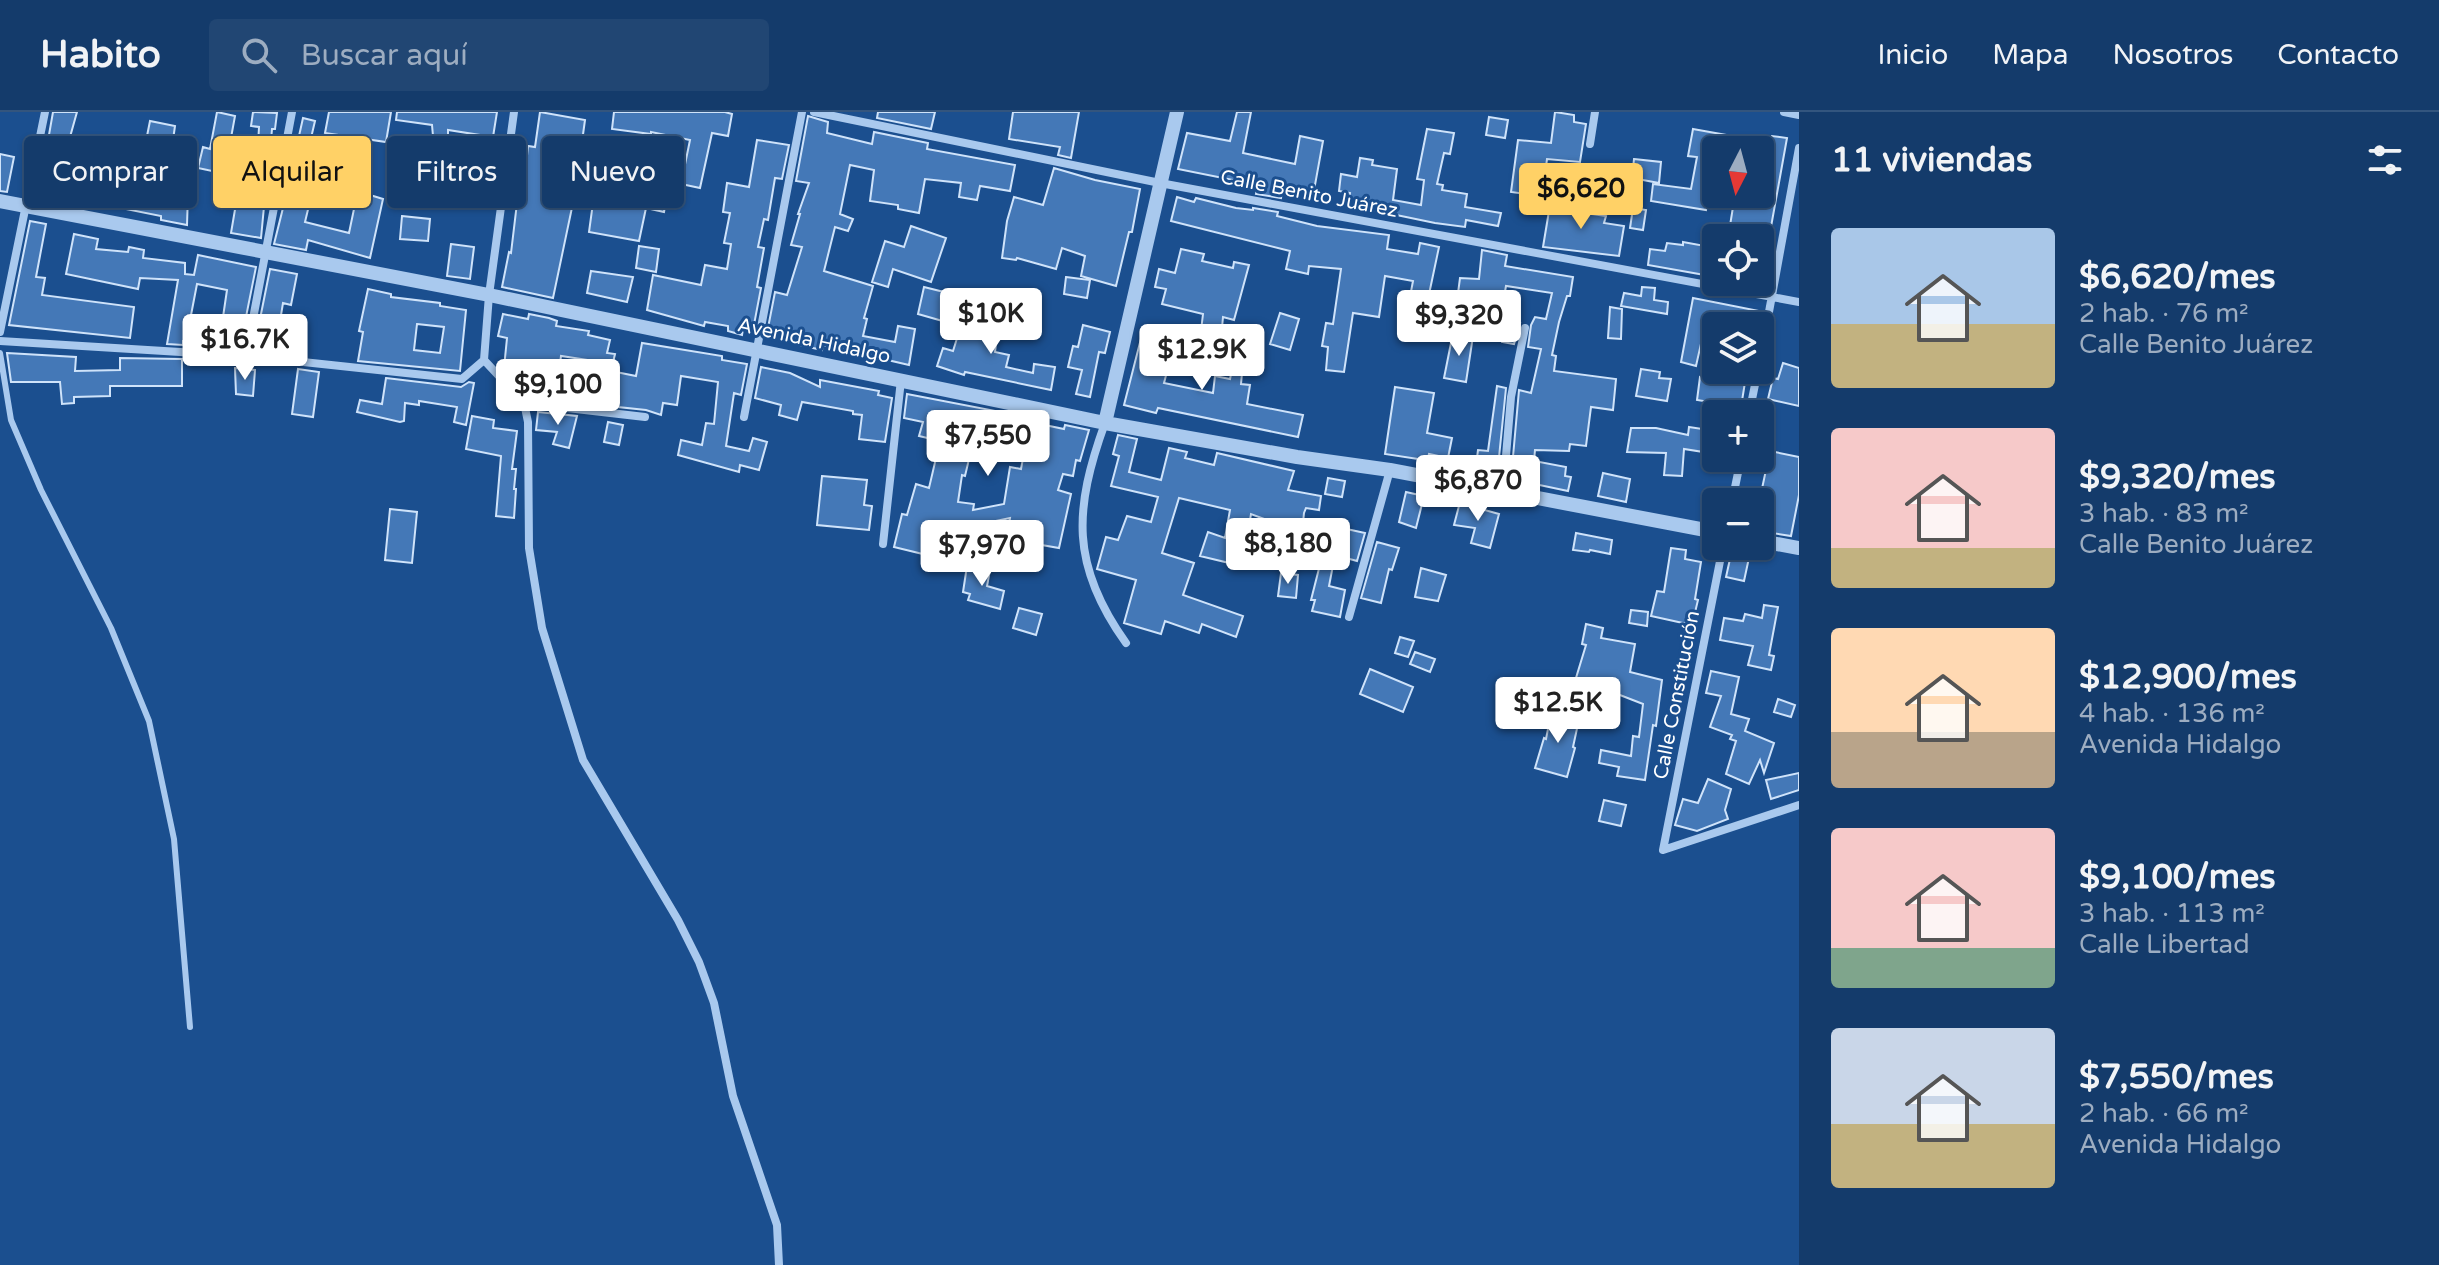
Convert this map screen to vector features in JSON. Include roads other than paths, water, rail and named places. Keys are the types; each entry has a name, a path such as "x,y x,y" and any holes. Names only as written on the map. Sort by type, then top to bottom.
{"street":[{"path":"40,136 45,112"},
{"path":"246,356 292,112"},
{"path":"511,136 514,112"},
{"path":"744,417 802,112"},
{"name":"Calle Benito Juárez","path":"814,112 1160,183 1799,302"},
{"path":"1126,643 1110,620 1095,587 1087,564 1081,523 1089,468 1105,423 1177,112"},
{"path":"1590,144 1595,112"},
{"path":"1784,112 1799,115"},
{"path":"1770,312 1799,148"},
{"name":"Avenida Hidalgo","path":"0,201 24,205"},
{"path":"0,332 27,208"},
{"name":"Avenida Hidalgo","path":"37,208 758,349 1105,423 1390,470 1702,529"},
{"path":"0,341 246,356 462,379 484,360 501,208"},
{"path":"1503,491 1511,397 1525,328"},
{"path":"484,360 524,403 528,422 529,548 542,628 583,760 678,920 699,962 714,1003 733,1096 777,1225 779,1265"},
{"path":"883,544 901,379"},
{"path":"524,403 645,417"},
{"path":"1349,617 1390,470"},
{"path":"1774,544 1799,548"},
{"name":"Calle Constitución","path":"1720,560 1663,850 1799,805"}],"lane":[{"path":"0,353 11,420 41,490 111,628 149,721 174,839 190,1027"}]}
